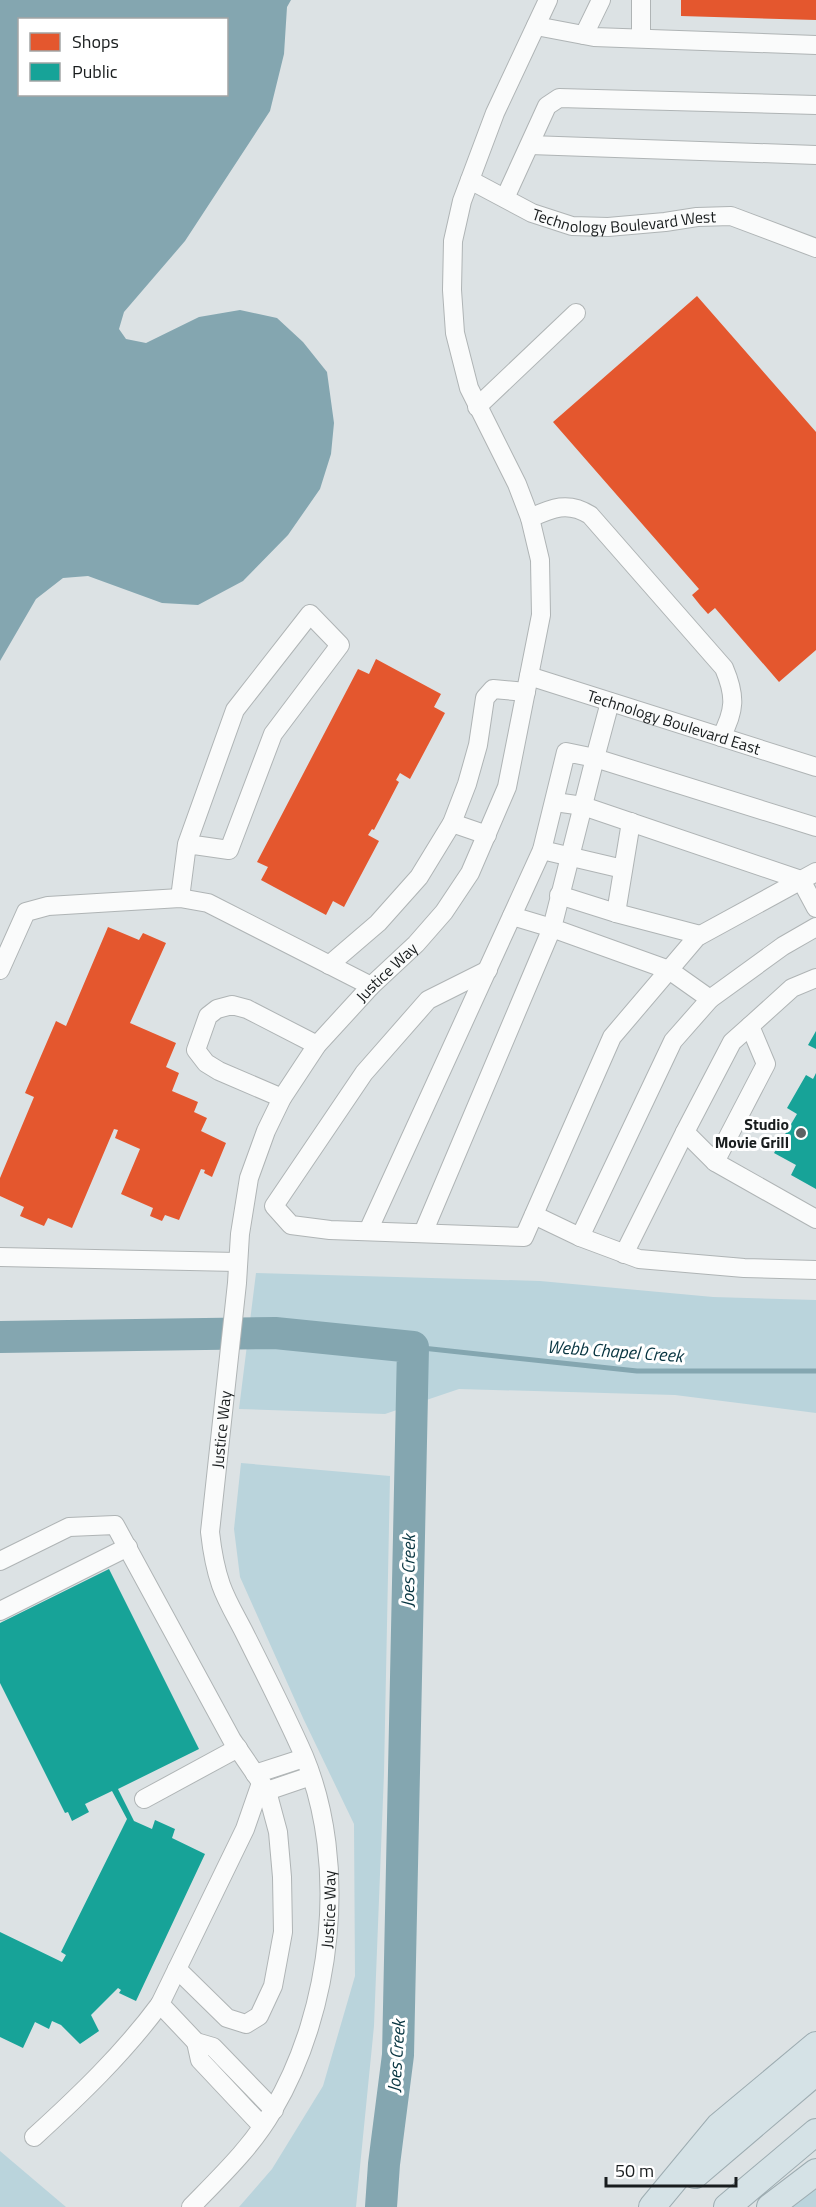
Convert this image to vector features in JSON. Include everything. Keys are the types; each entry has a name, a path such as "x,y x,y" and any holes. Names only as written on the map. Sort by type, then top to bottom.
{"highway":[{"path":"654,2207 719,2126 816,2045"},
{"path":"654,2207 816,2072"},
{"path":"727,2207 816,2132"},
{"path":"770,2207 816,2172"}],"street":[{"path":"528,684 541,615 540,560 530,518 517,484 469,388 455,333 452,291 453,241 462,201 495,113 548,0"},
{"path":"584,35 601,0"},
{"path":"641,0 641,39"},
{"path":"536,26 584,35 641,39 816,45"},
{"path":"505,198 547,106 560,98 816,105"},
{"path":"530,145 816,155"},
{"name":"Technology Boulevard West","path":"470,180 532,213 572,226 608,227 697,217 731,216 816,248"},
{"path":"477,407 576,313"},
{"path":"530,518 561,506 571,506 590,515 724,668 731,685 733,703 730,721 722,737"},
{"path":"180,898 188,844 235,710 310,614 340,645 273,735 229,850 188,844"},
{"name":"Technology Boulevard East","path":"452,823 467,784 478,745 484,698 493,689 528,684 610,702 816,767"},
{"name":"Justice Way","path":"191,2207 229,2167 274,2110 295,2064 312,2018 327,1942 330,1900 327,1854 320,1808 311,1776 222,1587 214,1562 210,1532 237,1283 237,1262 249,1178 266,1131 282,1098 317,1044 371,986 416,945 444,912 470,873 507,787 528,684"},
{"path":"423,1233 552,928 610,702"},
{"path":"368,1231 542,850 566,752 595,758 816,827"},
{"path":"555,802 583,806 809,876"},
{"path":"616,913 630,822"},
{"path":"329,965 378,923 419,877 452,823 487,836"},
{"path":"542,850 623,869"},
{"path":"809,876 816,908"},
{"path":"488,970 428,1000 364,1073 274,1206 291,1225 330,1230 524,1237 612,1037 700,935 809,876"},
{"path":"559,895 700,935"},
{"path":"0,970 26,912 48,906 180,898 208,903 371,986"},
{"path":"512,916 669,970 710,999"},
{"path":"580,1237 673,1041 710,999 783,946 816,927"},
{"path":"624,1254 732,1041 792,988 816,978"},
{"path":"282,1098 206,1063 196,1050 208,1016 217,1009 232,1005 317,1044"},
{"path":"715,1162 766,1064 750,1026"},
{"path":"685,1132 715,1162 816,1220"},
{"path":"534,1215 580,1237 639,1259 744,1268 816,1270"},
{"path":"0,1257 237,1262"},
{"path":"0,1561 69,1527 115,1526 238,1748 261,1783 278,1832 282,1877 282,1932 273,1986 259,2016 246,2024 227,2018 177,1969"},
{"path":"0,1611 128,1547"},
{"path":"144,1799 238,1748"},
{"path":"34,2138 111,2063 160,2004 245,1828 261,1783 304,1758"},
{"path":"261,1783 311,1776"},
{"path":"160,2004 196,2042 213,2047 274,2110"},
{"path":"196,2042 200,2060 262,2126"}],"shaded area":[{"path":"0,0 291,0 287,7 284,54 270,111 185,241 124,312 119,329 126,339 146,343 199,317 240,310 277,318 303,342 327,372 334,423 331,454 320,489 288,535 243,581 198,605 162,603 88,576 63,578 36,599 0,661"},
{"path":"256,1273 540,1281 713,1297 816,1300 816,1413 675,1395 459,1389 385,1414 239,1409"},
{"path":"241,1463 390,1476 384,1773 374,2026 356,2207 239,2207 272,2169 323,2086 355,1976 354,1824 303,1718 240,1577 234,1529"},
{"path":"0,2151 66,2207 0,2207"},
{"path":"816,2186 816,2207 788,2207"}],"building: Shops":[{"path":"681,0 816,0 816,20 681,16"},
{"path":"697,296 816,432 816,650 779,682 715,608 708,614 700,605 692,595 699,589 553,422"},
{"path":"376,659 441,694 434,707 445,713 410,779 400,773 396,780 399,782 374,830 372,829 368,835 379,841 344,907 333,901 326,915 261,880 268,867 257,862 358,669 369,674"},
{"path":"108,927 139,940 143,933 166,943 130,1023 176,1043 166,1067 179,1073 172,1091 198,1102 194,1112 207,1118 201,1131 226,1143 212,1177 201,1169 179,1220 165,1215 162,1221 150,1216 153,1208 121,1194 140,1149 115,1138 118,1130 114,1129 72,1228 48,1218 44,1226 20,1216 24,1207 0,1196 0,1178 34,1097 25,1093 56,1021 66,1026"}],"building: Public":[{"path":"816,1031 816,1049 808,1045"},
{"name":"Studio Movie Grill","path":"816,1073 816,1189 791,1175 796,1165 774,1153 797,1114 787,1108 806,1075 813,1079"},
{"path":"109,1569 199,1749 118,1789 134,1821 152,1829 155,1820 175,1829 172,1838 205,1854 136,2001 119,1993 121,1990 118,1988 91,2015 99,2031 80,2044 61,2025 52,2021 49,2029 35,2022 23,2048 0,2037 0,1932 62,1962 66,1955 61,1952 127,1819 112,1791 85,1804 89,1812 72,1821 68,1812 65,1813 0,1683 0,1623"}],"waterway":[{"name":"Joes Creek","path":"0,1337 275,1333 413,1347 398,2055 381,2207"},
{"name":"Webb Chapel Creek","path":"413,1347 637,1371 816,1371"}],"place":[{"name":"Studio Movie Grill","path":"801,1133"}]}
